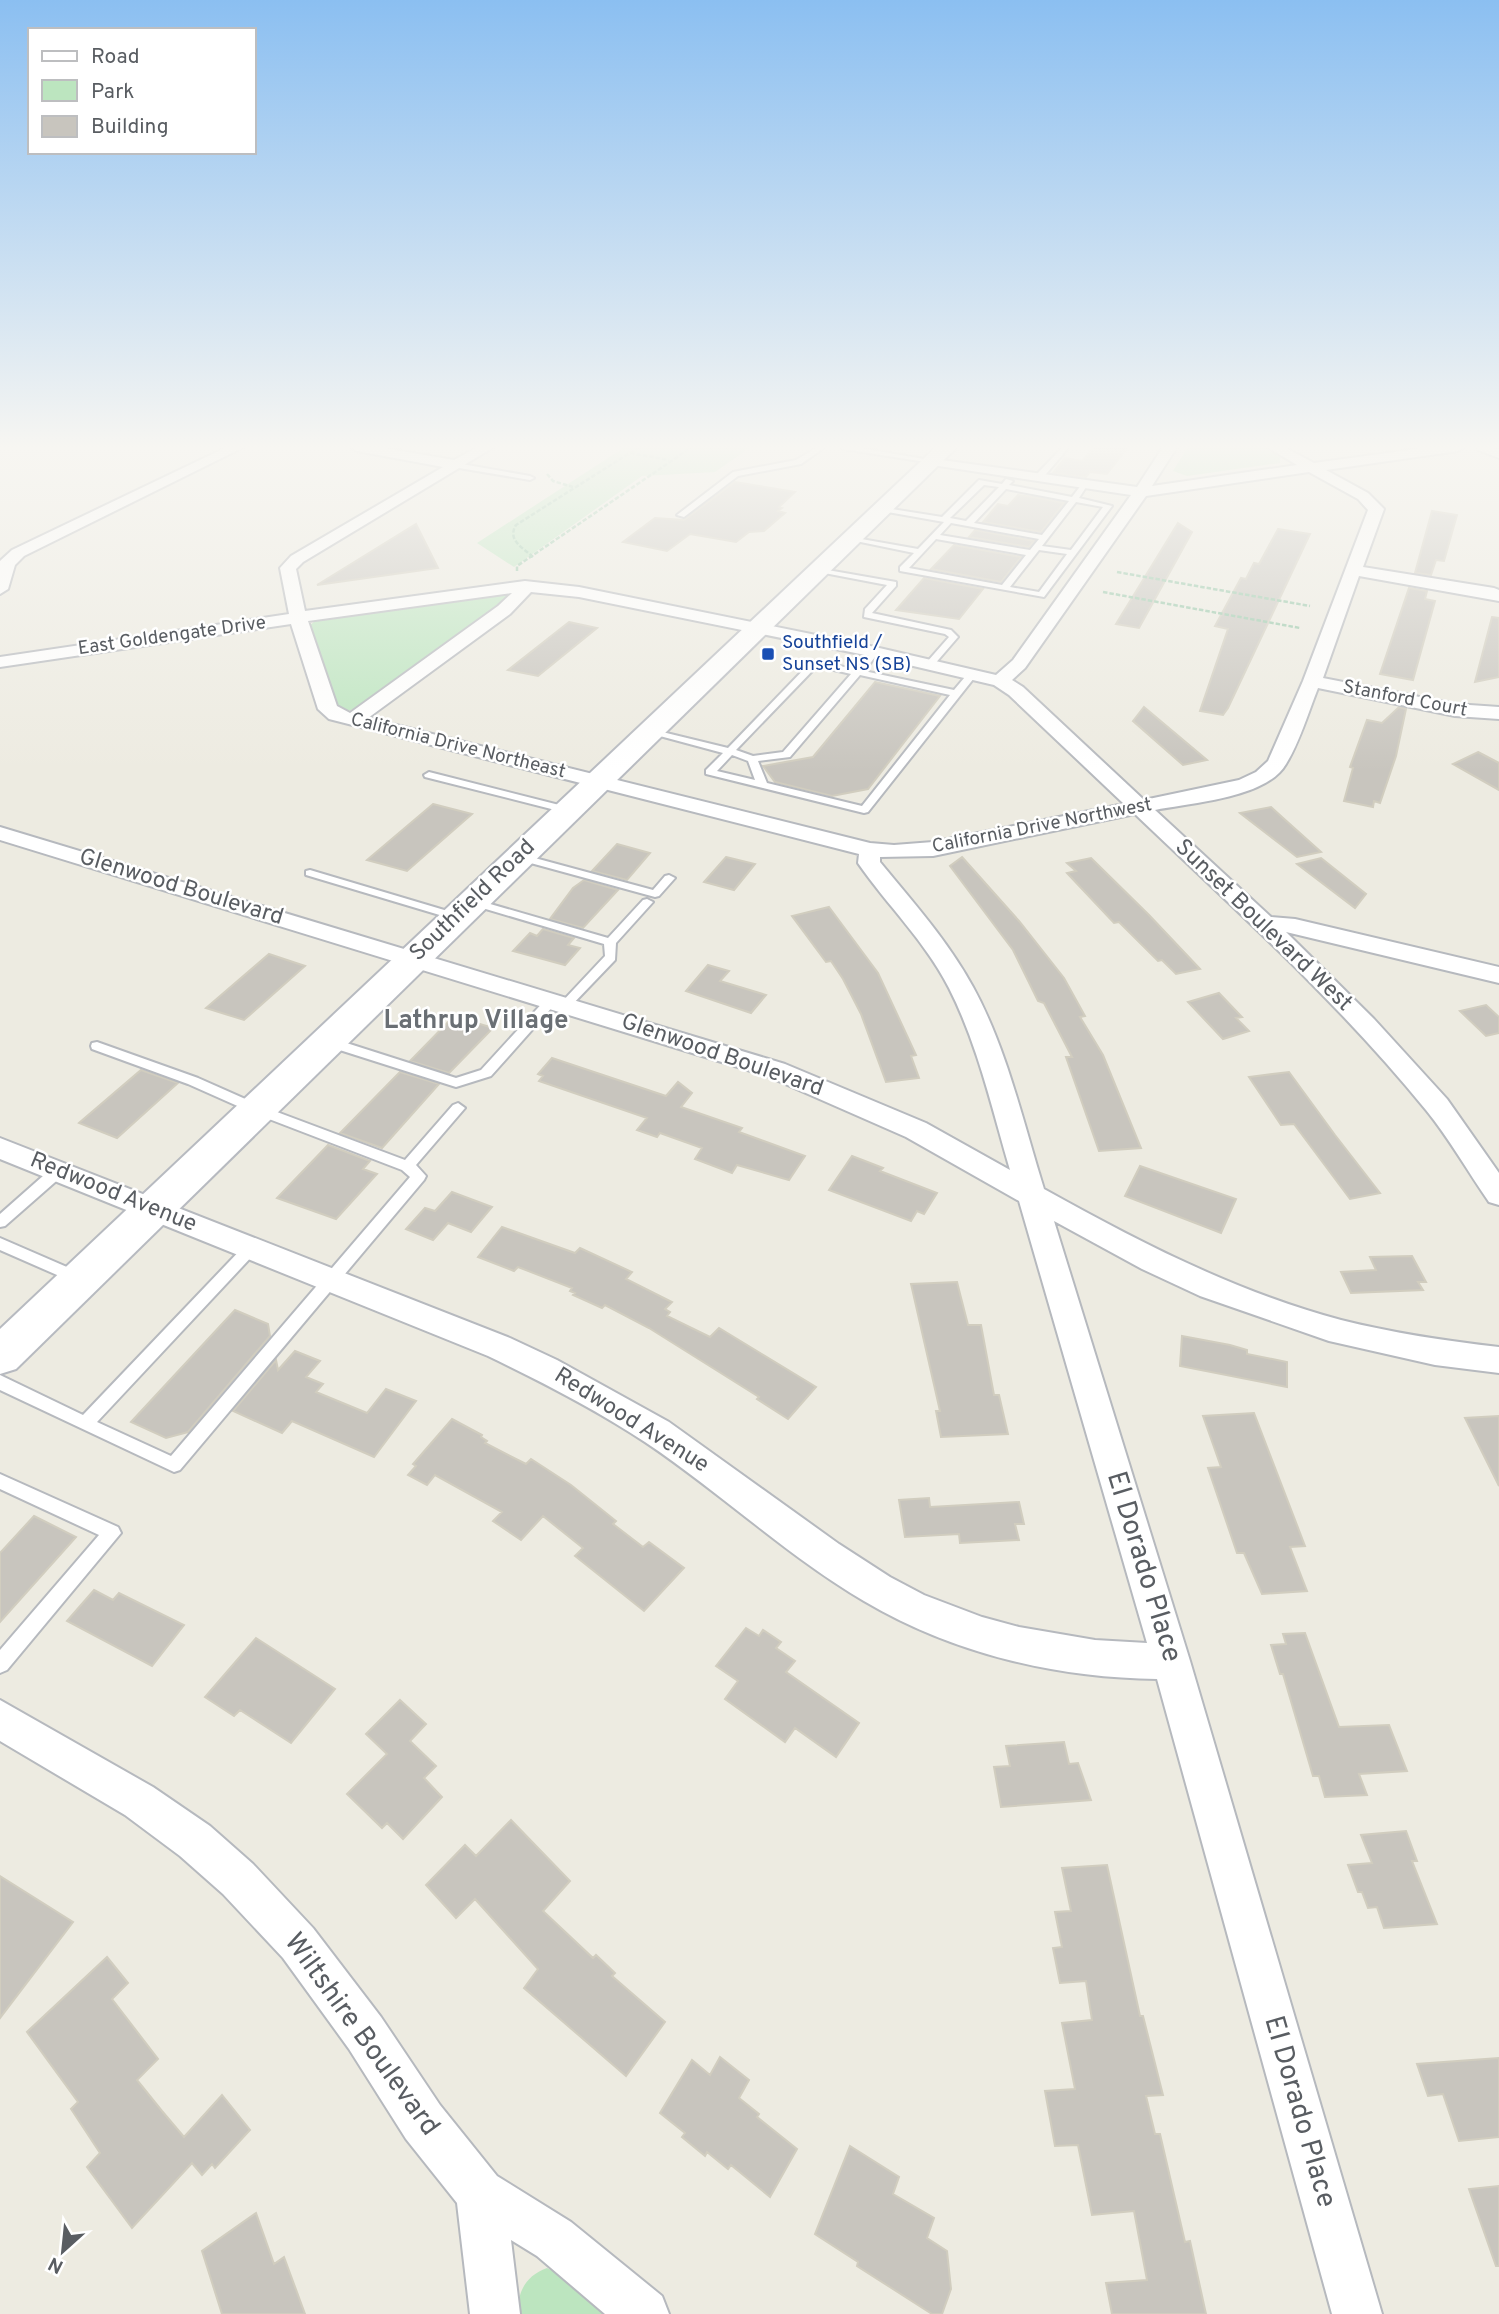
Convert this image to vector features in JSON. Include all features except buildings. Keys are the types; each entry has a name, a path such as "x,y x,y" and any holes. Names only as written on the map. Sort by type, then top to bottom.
{"main road":[{"name":"Southfield Road","path":"0,1356 834,555"}],"street":[{"path":"0,589 7,563 16,555"},
{"name":"California Drive Northeast","path":"304,555 288,568 298,618 328,709 336,715 353,720 598,781"},
{"path":"1000,681 1019,664 1096,555"},
{"name":"California Drive Northwest","path":"598,781 870,850 894,852 933,849 1257,782 1269,774 1277,763 1312,681 1359,555"},
{"path":"1354,570 1495,593"},
{"path":"353,720 493,618 519,596 521,579"},
{"name":"East Goldengate Drive","path":"0,662 456,594 521,579 875,652 1000,681"},
{"name":"Sunset Boulevard West","path":"1000,681 1016,691 1264,924 1400,1063 1437,1105 1499,1195"},
{"name":"Stanford Court","path":"1312,681 1476,712 1499,713"},
{"path":"1476,712 1499,728"},
{"name":"Glenwood Boulevard","path":"0,833 776,1069 916,1130 1153,1261 1254,1304 1340,1332 1394,1345 1499,1360"},
{"name":"El Dorado Place","path":"870,850 869,863 923,929 961,986 987,1047 1171,1661 1357,2314"},
{"path":"1264,924 1295,926 1499,975"},
{"name":"Redwood Avenue","path":"0,1148 499,1347 601,1397 710,1468 851,1573 928,1614 984,1635 1032,1647 1129,1662 1171,1661"},
{"name":"Wiltshire Boulevard","path":"0,1719 139,1801 195,1840 238,1880 298,1943 365,2033 423,2122 480,2193 554,2239 644,2314"},
{"path":"480,2193 495,2314"}],"lane":[{"path":"916,555 903,569 1041,595 1071,555"},
{"path":"1004,588 1030,555"},
{"path":"816,573 890,588 867,615 948,632 954,636 930,664"},
{"path":"650,732 752,759 786,755 875,652"},
{"path":"958,694 815,663 710,772 864,810 958,694 973,673"},
{"path":"752,759 762,784"},
{"path":"429,775 567,810"},
{"path":"520,857 655,894 669,878"},
{"path":"310,873 611,942"},
{"path":"328,1041 456,1083 486,1073 558,1003 611,957 611,942 647,902"},
{"path":"0,1382 174,1465 334,1280 419,1176 407,1166 97,1046"},
{"path":"407,1166 458,1108"},
{"path":"0,1222 57,1172"},
{"path":"0,1244 80,1279"},
{"path":"85,1424 252,1247"},
{"path":"0,1481 111,1533 0,1664"}],"path":[{"path":"521,579 517,566 536,555"},
{"path":"1117,572 1310,606"},
{"path":"1103,592 1300,628"}],"green space":[{"path":"495,555 531,555 514,567"},
{"path":"507,593 509,595 505,600 359,707 345,712 337,706 309,626 315,621"},
{"path":"547,2268 605,2314 517,2314 524,2286 533,2275"}],"place":[{"name":"Southfield / Sunset NS (SB)","path":"768,654"}],"district":[{"name":"Lathrup Village","path":"476,1021"}]}
